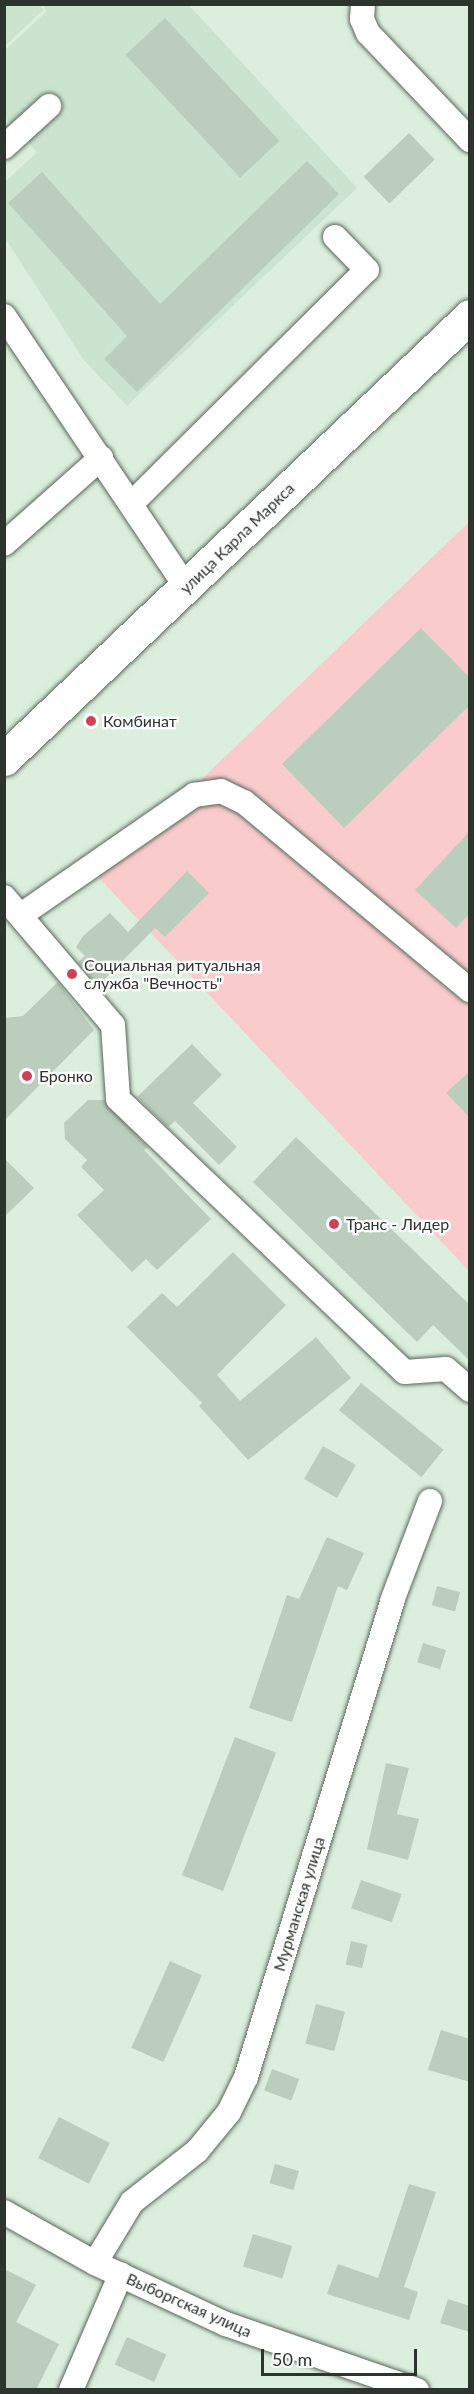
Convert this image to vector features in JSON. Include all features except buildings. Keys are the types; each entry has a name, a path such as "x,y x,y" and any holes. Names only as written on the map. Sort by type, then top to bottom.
{"highway":[{"name":"улица Карла Маркса","path":"4,759 470,316"}],"street":[{"path":"363,4 362,19 368,33 470,140"},
{"path":"4,147 49,105"},
{"path":"131,504 367,270 335,237"},
{"path":"5,318 186,587"},
{"path":"4,544 101,458"},
{"path":"470,990 244,802 221,791 195,795 10,905 113,1025 118,1098 405,1372 446,1369 470,1390"},
{"name":"Мурманская улица","path":"96,2263 132,2202 197,2151 229,2112 246,2077 392,1601 430,1501"},
{"name":"Выборгская улица","path":"4,2212 96,2263 226,2324 403,2388"},
{"path":"71,2390 121,2274"}],"shaded area":[{"path":"5,4 39,5 44,9 5,46"},
{"path":"42,5 189,5 357,188 127,406 83,359 5,238 5,182 37,152 5,117 5,50 47,11"},
{"path":"469,522 469,1271 99,878"}],"place":[{"name":"Комбинат","path":"91,721"},
{"name":"Социальная ритуальная служба \"Вечность\"","path":"72,974"},
{"name":"Бронко","path":"27,1076"},
{"name":"Транс - Лидер","path":"334,1224"}]}
